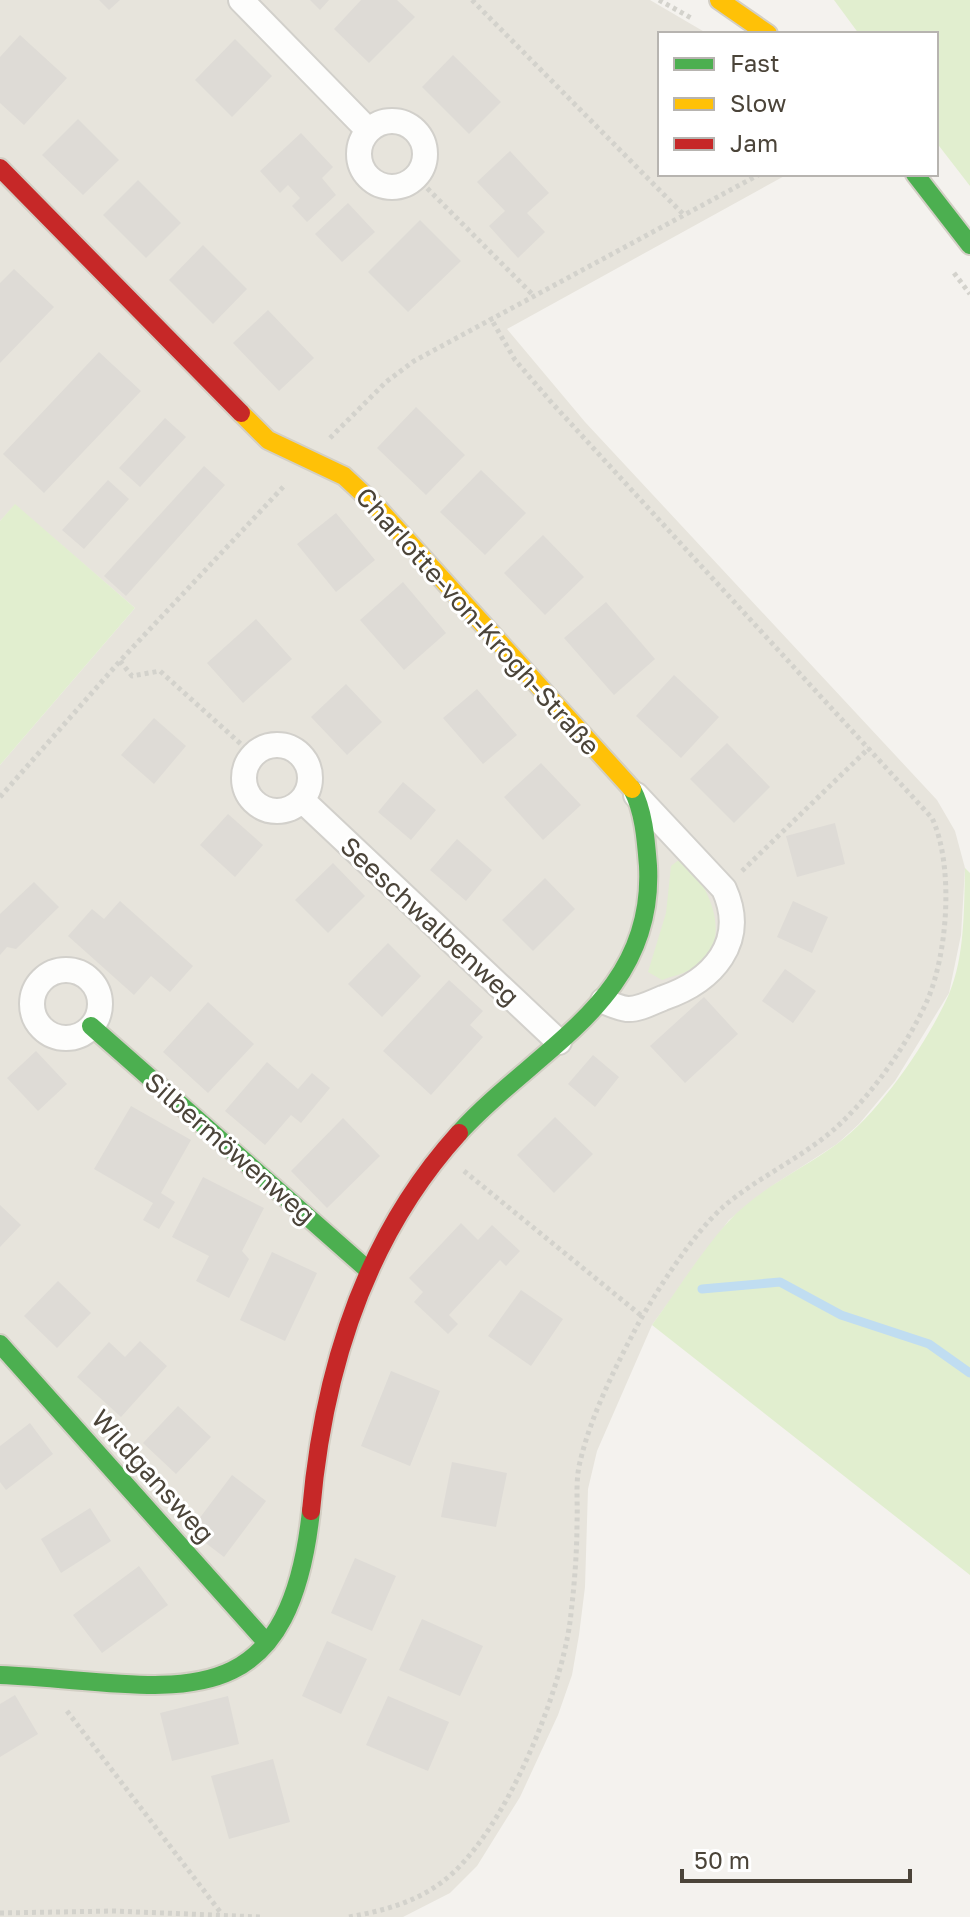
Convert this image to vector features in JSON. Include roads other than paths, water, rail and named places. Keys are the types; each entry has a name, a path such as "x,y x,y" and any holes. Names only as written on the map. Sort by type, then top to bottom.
{"street":[{"path":"241,0 368,130"},
{"path":"719,0 765,32"},
{"path":"388,120 400,121 419,133 426,154 416,177 399,187 388,187 369,178 359,159 359,149 368,130 388,120"},
{"name":"Charlotte-von-Krogh-Straße","path":"0,168 268,440 306,461 344,476 374,504 724,889 730,903 732,923 725,956 714,969 701,981 675,994 629,1010 603,1001"},
{"path":"917,176 970,245"},
{"path":"276,745 297,752 304,760 310,780 302,800 293,807 272,811 253,801 244,781 244,771 253,755 276,745"},
{"path":"0,1675 40,1675 177,1688 231,1672 267,1643 293,1603 302,1574 311,1475 321,1418 340,1344 368,1270 397,1215 443,1152 491,1099 603,1001 638,936 648,899 647,860 635,793"},
{"name":"Seeschwalbenweg","path":"302,800 559,1042"},
{"name":"Silbermöwenweg","path":"91,1026 368,1270"},
{"name":"Wildgansweg","path":"0,1344 267,1643"}],"waterway":[{"path":"702,1289 780,1282 841,1315 929,1344 970,1373"}]}
